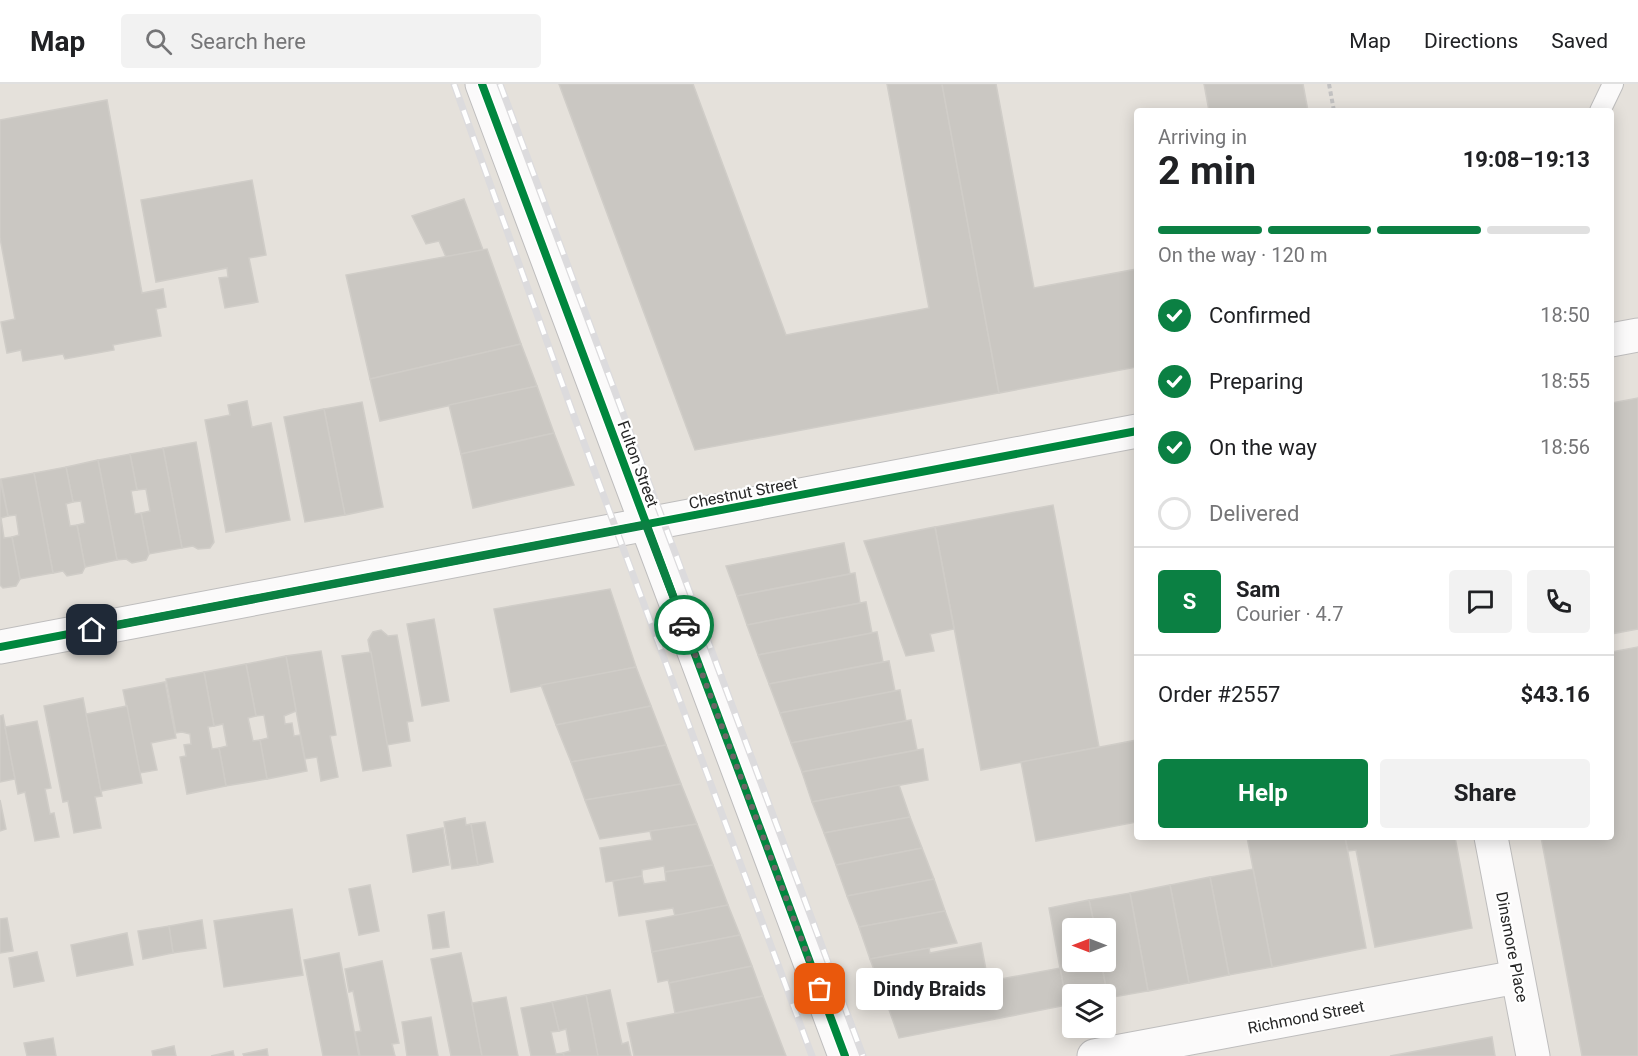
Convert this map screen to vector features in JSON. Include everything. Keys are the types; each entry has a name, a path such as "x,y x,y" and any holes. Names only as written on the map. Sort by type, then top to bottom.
{"street":[{"name":"Fulton Street","path":"482,84 845,1056"},
{"path":"1614,339 1638,335"},
{"name":"Chestnut Street","path":"0,647 1134,432"},
{"name":"Dinsmore Place","path":"1492,840 1533,1056"},
{"name":"Richmond Street","path":"1094,1056 1517,977"}],"lane":[{"path":"1601,108 1613,84"}],"path":[{"path":"1329,84 1333,108"}],"building":[{"path":"559,84 693,84 786,335 929,308 887,84 942,84 999,393 695,450"},
{"path":"942,84 996,84 1034,288 1134,270 1134,368 999,393"},
{"path":"1204,84 1303,84 1307,108 1208,108"},
{"path":"107,100 142,293 163,289 166,307 156,309 161,336 113,345 114,350 65,359 63,354 23,361 21,350 7,353 1,322 15,319 0,238 0,120"},
{"path":"252,180 266,255 249,258 258,302 225,308 219,278 228,277 227,268 156,282 141,200"},
{"path":"464,199 483,250 446,257 439,241 426,244 412,216"},
{"path":"487,249 521,344 370,379 346,275"},
{"path":"521,344 537,386 380,421 370,379"},
{"path":"537,386 554,433 461,454 449,405"},
{"path":"1638,398 1638,629 1614,633 1614,402"},
{"path":"247,401 252,427 271,423 290,520 226,532 205,420 230,415 228,405"},
{"path":"362,402 383,507 345,515 324,409"},
{"path":"324,409 345,515 305,522 284,417"},
{"path":"554,433 574,485 473,508 461,454"},
{"path":"196,442 214,542 210,548 198,549 193,546 182,548 163,448"},
{"path":"163,448 182,548 149,554 141,513 150,511 146,489 137,490 130,454"},
{"path":"130,454 137,490 131,491 135,514 141,513 149,554 146,560 132,563 126,559 117,560 98,460"},
{"path":"98,460 117,560 85,567 77,525 85,523 81,501 73,502 66,467"},
{"path":"66,467 73,502 66,504 70,526 77,525 85,567 82,573 67,576 63,571 53,573 34,473"},
{"path":"34,473 53,573 20,579 12,537 19,535 16,515 8,516 1,479"},
{"path":"0,479 8,516 1,518 4,538 12,537 20,579 16,586 3,588 0,585"},
{"path":"1053,505 1099,747 981,770 935,527"},
{"path":"935,527 954,629 930,634 934,651 906,656 864,541"},
{"path":"844,543 850,574 737,596 726,566"},
{"path":"855,573 860,603 747,625 737,596"},
{"path":"610,589 636,667 511,692 494,609"},
{"path":"866,602 872,633 758,655 747,625"},
{"path":"434,619 449,701 422,706 407,624"},
{"path":"381,630 388,636 397,635 413,721 407,722 410,741 387,745 368,640 373,632"},
{"path":"877,632 883,662 769,684 758,655"},
{"path":"1638,647 1638,1056 1582,1056 1542,840 1614,840 1614,651"},
{"path":"321,651 336,735 330,736 338,777 321,781 317,757 305,759 286,656"},
{"path":"371,652 391,766 363,771 342,656"},
{"path":"286,656 296,711 284,716 285,724 292,723 294,736 300,735 307,771 267,779 260,740 268,738 264,715 256,716 246,664"},
{"path":"889,661 895,691 868,697 780,713 769,684"},
{"path":"246,664 256,716 248,718 253,741 260,740 267,779 226,786 219,748 227,746 223,724 214,726 204,672"},
{"path":"636,667 651,706 556,725 541,685"},
{"path":"204,672 214,726 208,727 212,749 219,748 226,786 187,794 180,757 186,756 184,745 191,744 190,734 176,733 166,679"},
{"path":"165,682 176,738 151,743 157,770 140,773 123,690"},
{"path":"900,690 906,721 791,743 780,713"},
{"path":"83,698 102,796 95,797 101,828 74,833 68,801 63,802 44,706"},
{"path":"127,706 142,783 101,791 86,714"},
{"path":"651,706 666,745 571,762 556,725"},
{"path":"3,715 15,779 0,782 0,716"},
{"path":"911,720 917,750 802,772 791,743"},
{"path":"37,721 51,788 45,789 50,814 54,813 59,837 35,841 25,792 18,794 5,727"},
{"path":"1134,741 1134,823 1036,841 1021,762"},
{"path":"666,745 681,784 585,800 571,762"},
{"path":"923,749 928,780 812,802 802,772"},
{"path":"681,784 697,824 600,839 585,800"},
{"path":"899,785 910,817 824,833 812,802"},
{"path":"0,800 6,829 0,831"},
{"path":"910,817 922,848 836,865 824,833"},
{"path":"465,818 466,825 471,824 478,865 452,869 444,822"},
{"path":"485,822 493,862 478,865 471,824"},
{"path":"697,824 713,865 665,872 664,866 642,870 642,876 606,882 600,848 652,840 650,831"},
{"path":"443,828 449,865 413,872 407,835"},
{"path":"1248,840 1346,840 1366,948 1272,967"},
{"path":"1346,840 1456,840 1472,928 1375,947 1356,850 1348,851"},
{"path":"922,848 934,879 847,896 836,865"},
{"path":"713,865 728,905 675,916 673,908 619,916 613,881 642,876 644,884 666,881 665,872"},
{"path":"1253,869 1272,967 1229,975 1210,877"},
{"path":"1210,877 1229,975 1189,983 1170,885"},
{"path":"934,879 945,911 859,927 847,896"},
{"path":"370,885 379,931 359,935 349,889"},
{"path":"1170,885 1189,983 1148,991 1130,893"},
{"path":"1130,893 1148,991 1116,997 1116,984 1105,984 1103,972 1116,972 1116,918 1093,918 1089,900"},
{"path":"1089,900 1093,918 1062,918 1062,972 1103,972 1105,984 1063,984 1049,908"},
{"path":"728,905 740,935 652,952 646,921"},
{"path":"292,909 303,975 224,987 214,921"},
{"path":"945,911 957,943 870,959 859,927"},
{"path":"444,912 449,947 433,949 428,915"},
{"path":"7,918 13,951 0,953 0,919"},
{"path":"202,920 206,948 173,953 169,926"},
{"path":"169,926 173,953 143,959 138,931"},
{"path":"127,933 133,965 77,976 71,945"},
{"path":"740,935 752,966 669,983 668,980 658,982 652,952"},
{"path":"981,943 988,981 958,987 957,981 936,985 937,991 886,1001 870,959 929,948 930,953"},
{"path":"37,952 44,981 14,987 9,958"},
{"path":"339,953 359,1056 323,1056 304,960"},
{"path":"461,953 482,1056 451,1056 431,959"},
{"path":"382,961 399,1043 392,1044 395,1056 360,1056 355,1032 361,1031 353,991 349,992 345,969"},
{"path":"752,966 763,996 675,1013 669,983"},
{"path":"1060,968 1063,984 1062,1006 899,1038 886,1001 937,991 938,998 959,994 958,987"},
{"path":"610,990 622,1044 628,1042 631,1056 598,1056 586,995"},
{"path":"586,995 598,1056 564,1056 563,1053 570,1051 566,1029 559,1031 552,1002"},
{"path":"763,996 786,1056 634,1056 627,1023"},
{"path":"506,997 518,1056 482,1056 472,1003"},
{"path":"552,1002 559,1031 551,1032 556,1054 563,1053 564,1056 531,1056 521,1008"},
{"path":"431,1017 438,1056 407,1056 402,1022"},
{"path":"1492,1037 1495,1056 1390,1056"},
{"path":"53,1038 56,1056 27,1056 24,1043"},
{"path":"174,1046 176,1056 153,1056 152,1051"},
{"path":"267,1049 268,1056 244,1056 243,1054"},
{"path":"233,1051 234,1056 211,1056"}],"railway":[{"path":"454,84 571,408 812,1056"},
{"path":"500,84 863,1056"}],"cycle path":[{"path":"482,84 845,1056"},
{"path":"0,647 1134,432"}],"way so far":[{"path":"684,625 820,989"}],"place":[{"name":"Dindy Braids","path":"820,989"}],"route":[{"path":"92,630 646,525 684,625"}]}
